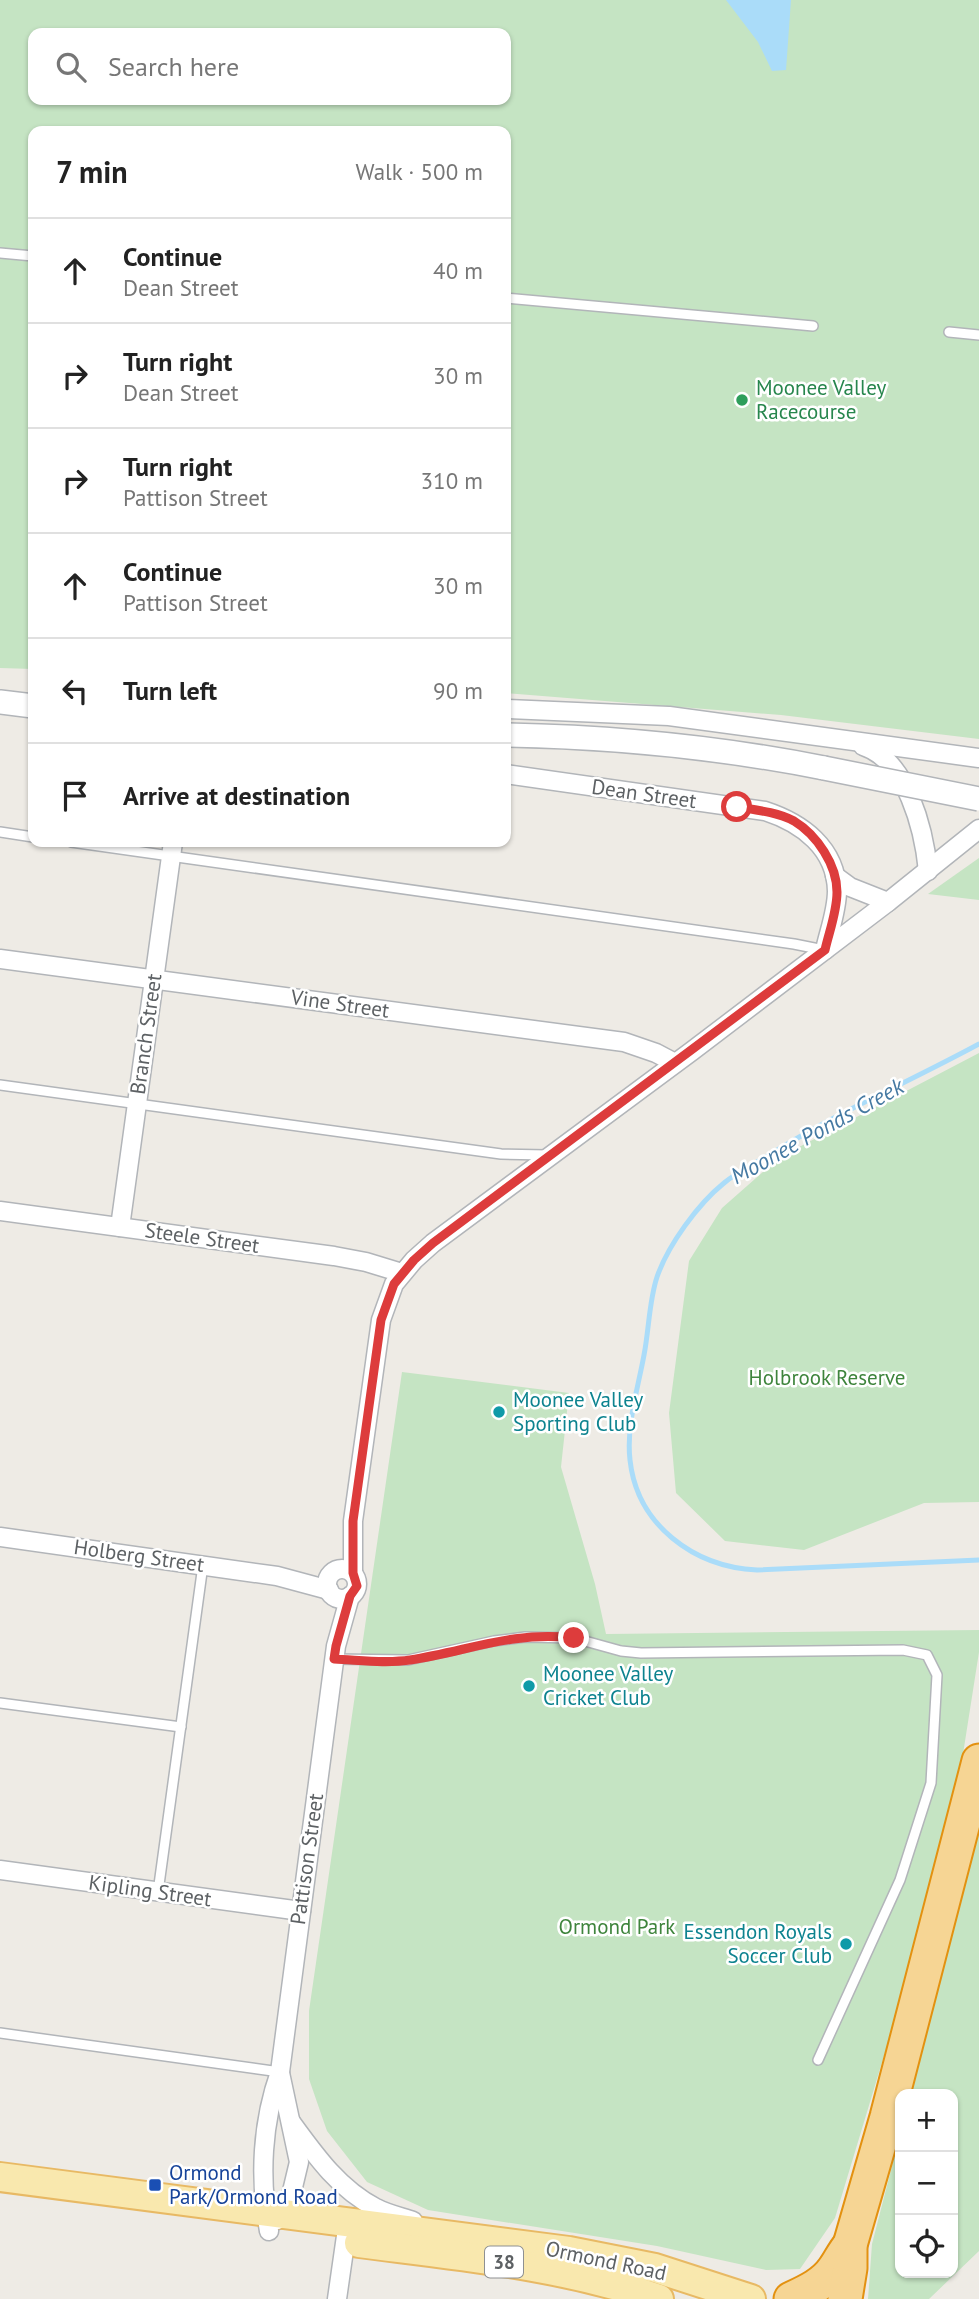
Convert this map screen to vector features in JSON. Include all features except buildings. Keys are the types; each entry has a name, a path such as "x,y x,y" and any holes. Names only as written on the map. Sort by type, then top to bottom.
{"highway":[{"path":"845,2299 850,2268 850,2245 887,2117 979,1761"},
{"path":"791,2299 809,2291 822,2281 834,2270 839,2257 850,2245"}],"main road":[{"name":"Ormond Road","path":"0,2177 273,2218 527,2265 575,2275 659,2299"},
{"name":"Ormond Road","path":"0,2196 273,2218"},
{"name":"Ormond Road","path":"347,2232 458,2236 569,2251 655,2268 751,2299"}],"street":[{"path":"0,702 28,705"},
{"path":"511,709 669,716 979,758"},
{"path":"511,735 650,742 763,756 979,799"},
{"path":"843,739 870,748 883,757 899,777 920,822 928,871"},
{"name":"Dean Street","path":"511,775 765,811 794,822 808,832 830,861 835,877 835,909 825,950"},
{"name":"Pattison Street","path":"273,2218 264,2153 266,2120 279,2072 335,1652 336,1580 353,1521 381,1320 386,1301 402,1273 433,1243 825,950 979,829"},
{"name":"Branch Street","path":"120,1227 172,848"},
{"path":"835,877 850,887 888,902"},
{"name":"Vine Street","path":"0,959 624,1042 675,1063"},
{"name":"Steele Street","path":"0,1211 334,1256 402,1273"},
{"name":"Holberg Street","path":"0,1537 277,1576 336,1580"},
{"name":"Pattison Street","path":"335,1652 350,1596 357,1586 336,1580"},
{"name":"Kipling Street","path":"0,1870 300,1911"},
{"name":"Pattison Street","path":"273,2218 289,2204 299,2162 279,2072"},
{"name":"Pattison Street","path":"291,2122 318,2160 344,2186 376,2208 458,2236"},
{"path":"337,2299 347,2232"}],"lane":[{"path":"0,253 28,256"},
{"path":"511,298 813,326"},
{"path":"948,332 979,335"},
{"path":"0,832 28,836"},
{"path":"172,848 825,950"},
{"path":"0,1085 501,1154 551,1155"},
{"path":"158,1892 203,1565"},
{"path":"335,1652 408,1660 494,1641 558,1636 641,1653 903,1650 927,1655 937,1675 931,1783 900,1880 818,2060"},
{"path":"0,1703 181,1727"},
{"path":"0,2033 279,2072"}],"green space":[{"name":"Moonee Valley Racecourse","path":"0,0 979,0 979,739 781,715 511,693 511,126 28,126 28,669 0,668"},
{"path":"979,858 979,900 928,894"},
{"name":"Holbrook Reserve","path":"979,1053 979,1502 924,1503 804,1550 725,1541 676,1493 669,1413 689,1261 722,1208 780,1157"},
{"name":"Ormond Park","path":"402,1372 569,1393 561,1467 595,1584 606,1634 979,1630 979,1652 950,1837 835,2218 800,2269 766,2270 657,2246 428,2210 367,2182 327,2131 309,2079 309,2011"},
{"path":"979,1829 979,2251 958,2271 958,2089 912,2089"},
{"path":"895,2154 895,2278 951,2278 929,2299 868,2299 872,2244"}],"water":[{"path":"726,0 791,0 786,70 772,71 758,42"}],"waterway":[{"name":"Moonee Ponds Creek","path":"979,1044 794,1140 734,1175 704,1202 676,1239 657,1277 633,1407 629,1447 635,1483 644,1504 657,1523 672,1538 712,1561 757,1570 979,1560"}],"place":[{"name":"Moonee Valley Racecourse","path":"742,400"},
{"name":"Moonee Valley Sporting Club","path":"499,1412"},
{"name":"Moonee Valley Cricket Club","path":"529,1686"},
{"name":"Essendon Royals Soccer Club","path":"846,1944"},
{"name":"Ormond Park/Ormond Road","path":"155,2185"}],"route":[{"path":"574,1638 525,1637 494,1641 408,1660 334,1659 350,1596 354,1594 357,1586 353,1573 353,1521 381,1320 394,1284 433,1243 825,950 837,892 830,861 808,832 794,822 765,811 737,807"}]}
